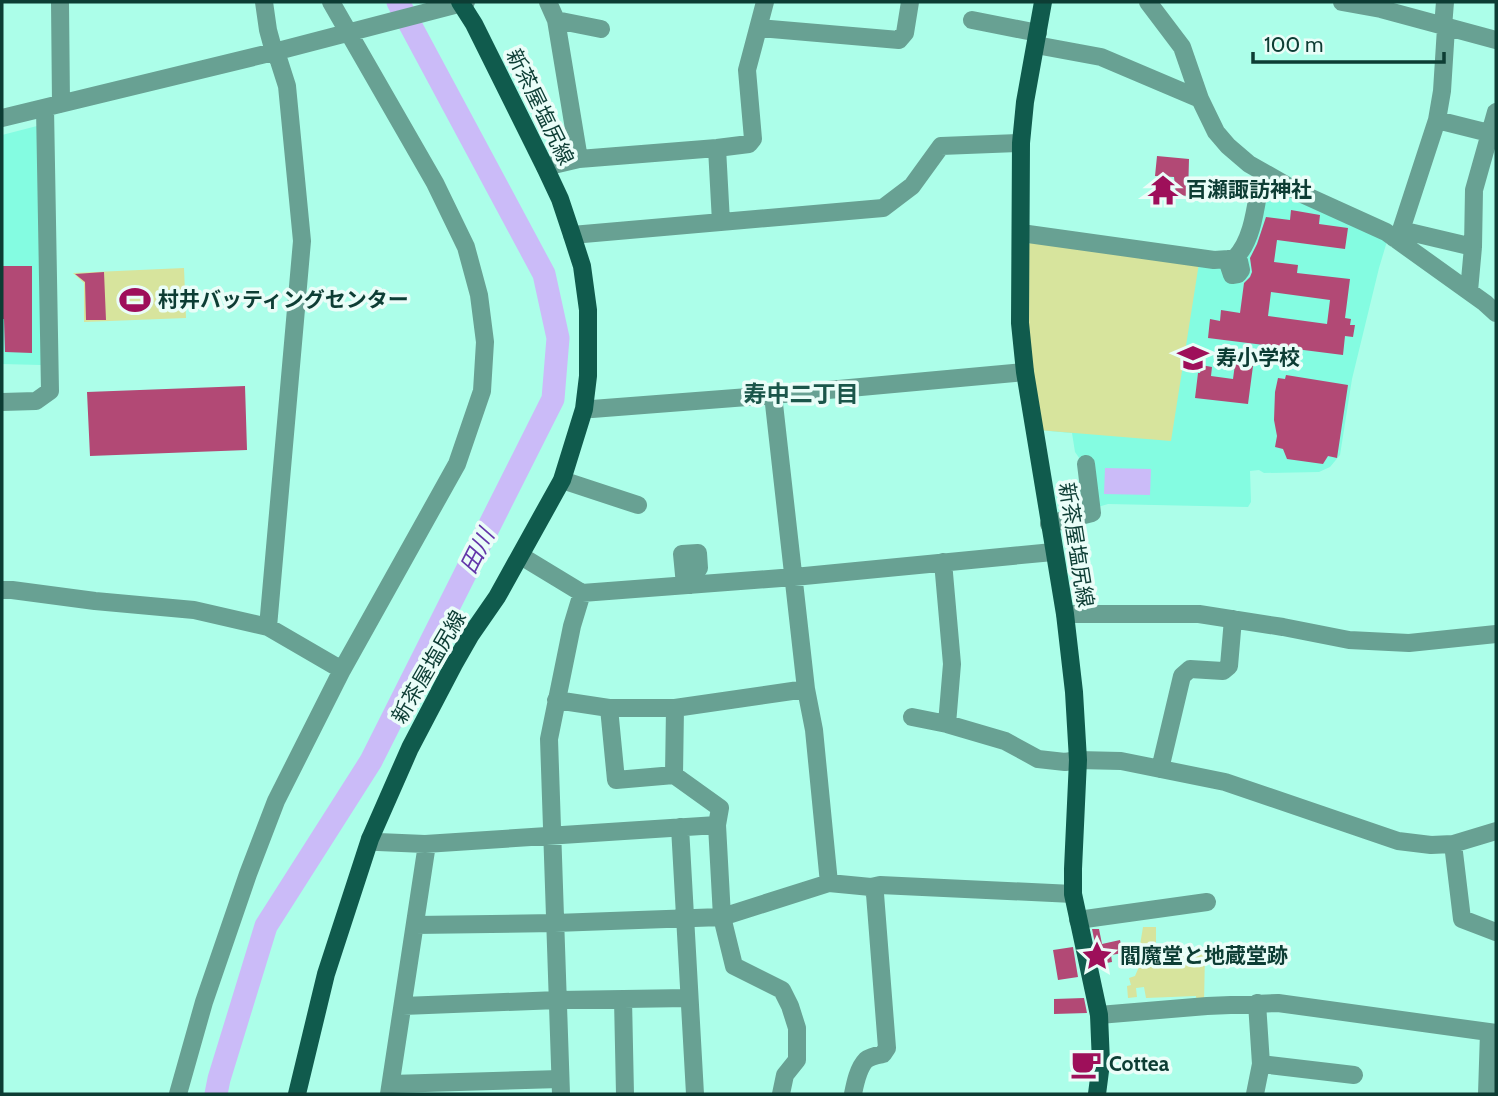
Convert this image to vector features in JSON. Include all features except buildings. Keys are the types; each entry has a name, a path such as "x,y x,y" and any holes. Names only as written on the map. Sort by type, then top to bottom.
{"main road":[{"name":"新茶屋塩尻線","path":"1043,2 1025,102 1021,144 1020,323 1025,372 1065,614 1074,692 1078,760 1073,894 1099,1015 1101,1063 1097,1094"},
{"name":"新茶屋塩尻線","path":"297,1094 326,974 370,839 410,748 470,636 497,597 562,480 584,408 588,376 588,310 582,266 560,199 545,167 474,24 457,4"}],"street":[{"path":"2,402 36,401 50,391 53,106 60,2"},
{"path":"264,2 274,52 287,86 302,241 268,627"},
{"path":"178,1094 204,1002 276,801 342,670 457,464 482,391 485,342 479,295 466,247 355,31 331,2"},
{"path":"548,2 556,20 579,159"},
{"path":"545,167 579,159 748,144 753,139 747,70 765,2"},
{"path":"759,28 899,40 905,33 910,2"},
{"path":"1148,2 1182,47 1200,99 1216,132 1228,146 1262,172 1300,193 1386,232 1473,247"},
{"path":"1342,2 1381,6 1444,27 1496,40"},
{"path":"1398,234 1437,120 1442,91 1445,2"},
{"path":"2,118 457,4"},
{"path":"556,20 601,29"},
{"path":"972,20 1101,57 1200,99"},
{"path":"1469,291 1474,190 1492,138 1496,112"},
{"path":"1437,120 1492,138"},
{"path":"572,235 883,208 912,187 941,146 1021,144"},
{"path":"717,148 721,222"},
{"path":"1021,233 1214,260 1232,258 1241,252 1248,238 1262,172"},
{"path":"1398,234 1496,313"},
{"path":"593,409 1025,372"},
{"path":"773,395 830,883"},
{"path":"1049,524 1092,513 1086,464"},
{"path":"562,480 638,505"},
{"path":"521,556 582,593 794,577 1053,552"},
{"path":"943,562 952,664 947,724"},
{"path":"2,590 194,610 268,627 342,670"},
{"path":"427,844 390,1089 561,1087 549,739 572,626 582,593"},
{"path":"1065,614 1199,614 1349,640 1409,643 1496,634"},
{"path":"1160,769 1182,676 1190,669 1223,671 1229,666 1233,618"},
{"path":"556,700 609,708 675,708 806,690"},
{"path":"609,708 616,780 674,775 720,808 717,825 722,917 734,965 782,990 797,1028 797,1060 785,1075 781,1094"},
{"path":"674,775 675,708"},
{"path":"912,717 1005,741 1038,759 1065,762 1121,761 1225,782 1398,841 1431,845 1453,844 1496,831"},
{"path":"370,839 378,842 427,844 717,825"},
{"path":"680,827 695,1094"},
{"path":"1453,844 1462,919 1496,932"},
{"path":"415,925 722,917 830,883 871,887 880,885 1073,894"},
{"path":"853,1094 864,1061 883,1054 887,1048 875,894 871,887"},
{"path":"1078,920 1207,902"},
{"path":"402,1006 689,998"},
{"path":"624,999 625,1094"},
{"path":"1255,1094 1261,1065 1257,1003"},
{"path":"1099,1015 1279,1003 1492,1032 1487,1094"},
{"path":"1261,1065 1354,1075"}],"shaded area":[{"path":"37,126 41,365 2,364 2,135"},
{"name":"寿小学校","path":"1266,181 1388,238 1352,379 1340,455 1330,467 1319,472 1250,471 1251,502 1248,507 1108,504 1098,507 1095,462 1082,462 1075,452 1072,433 1038,430 1034,240 1241,255"},
{"path":"1034,240 1199,263 1171,441 1038,430 1027,338 1028,245"},
{"name":"村井バッティングセンター","path":"184,268 186,318 84,322 84,283 73,273"},
{"path":"1105,468 1151,469 1150,495 1104,494"},
{"path":"1143,927 1156,927 1156,955 1205,954 1204,1003 1197,1003 1196,996 1146,998 1144,987 1136,988 1137,997 1128,998 1127,986 1131,985 1129,978 1135,976 1145,953 1140,945"}],"waterway":[{"name":"田川","path":"216,1094 266,926 371,761 553,399 558,338 544,274 398,2"}],"place":[{"name":"百瀬諏訪神社","path":"1163,190"},
{"name":"村井バッティングセンター","path":"135,300"},
{"name":"寿小学校","path":"1193,358"},
{"name":"閻魔堂と地蔵堂跡","path":"1097,956"},
{"name":"Cottea","path":"1086,1064"}],"district":[{"name":"寿中二丁目","path":"801,394"}]}
